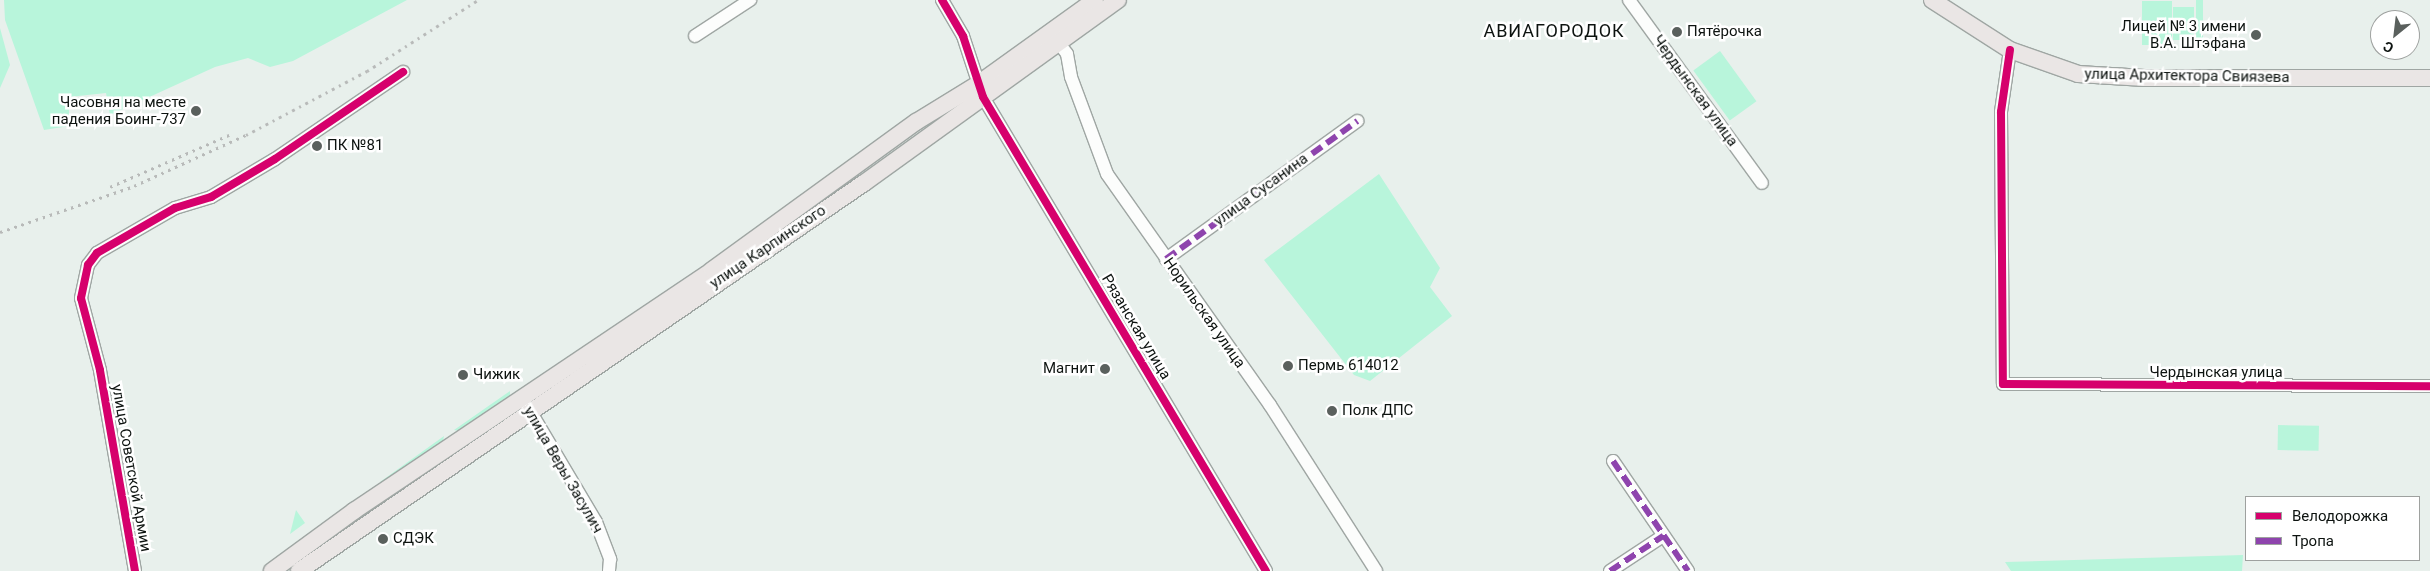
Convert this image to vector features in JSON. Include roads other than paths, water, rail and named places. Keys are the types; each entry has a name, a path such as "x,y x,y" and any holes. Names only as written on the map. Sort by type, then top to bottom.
{"main road":[{"name":"улица Карпинского","path":"272,571 402,479 526,404 854,189 1095,0"},
{"name":"улица Карпинского","path":"299,571 414,491 526,404 916,122 980,90 1058,42 1118,0"},
{"name":"улица Архитектора Свиязева","path":"1932,0 2010,50 2055,68 2106,77 2430,78"},
{"path":"843,175 853,173 857,176 854,189"},
{"path":"402,479 403,489 414,491"}],"street":[{"path":"695,36 750,0"},
{"name":"Рязанская улица","path":"942,0 963,36 980,90 1266,571"},
{"name":"Чердынская улица","path":"1629,0 1762,183"},
{"name":"Норильская улица","path":"1058,42 1067,54 1071,77 1107,174 1270,405 1376,571"},
{"name":"Чердынская улица","path":"2010,50 2001,100 2003,384 2430,386"},
{"name":"улица Советской Армии","path":"135,571 100,370 81,298 84,275 91,259 175,208 211,197 275,159 403,72"},
{"name":"улица Сусанина","path":"1166,259 1356,121"},
{"name":"улица Веры Засулич","path":"526,404 596,522 610,559 609,571"},
{"path":"1613,460 1688,571"},
{"path":"1610,571 1663,536"}],"railway":[{"path":"0,232 134,186 246,135 367,71 478,0"},
{"path":"110,187 229,135"}],"place":[{"name":"Пятёрочка","path":"1677,32"},
{"name":"Лицей № 3 имени В.А. Штэфана","path":"2256,35"},
{"name":"Часовня на месте падения Боинг-737","path":"196,111"},
{"name":"ПК №81","path":"317,146"},
{"name":"Пермь 614012","path":"1288,366"},
{"name":"Магнит","path":"1105,369"},
{"name":"Чижик","path":"463,375"},
{"name":"Полк ДПС","path":"1332,411"},
{"name":"СДЭК","path":"383,539"}],"district":[{"name":"АВИАГОРОДОК","path":"1554,31"}]}
